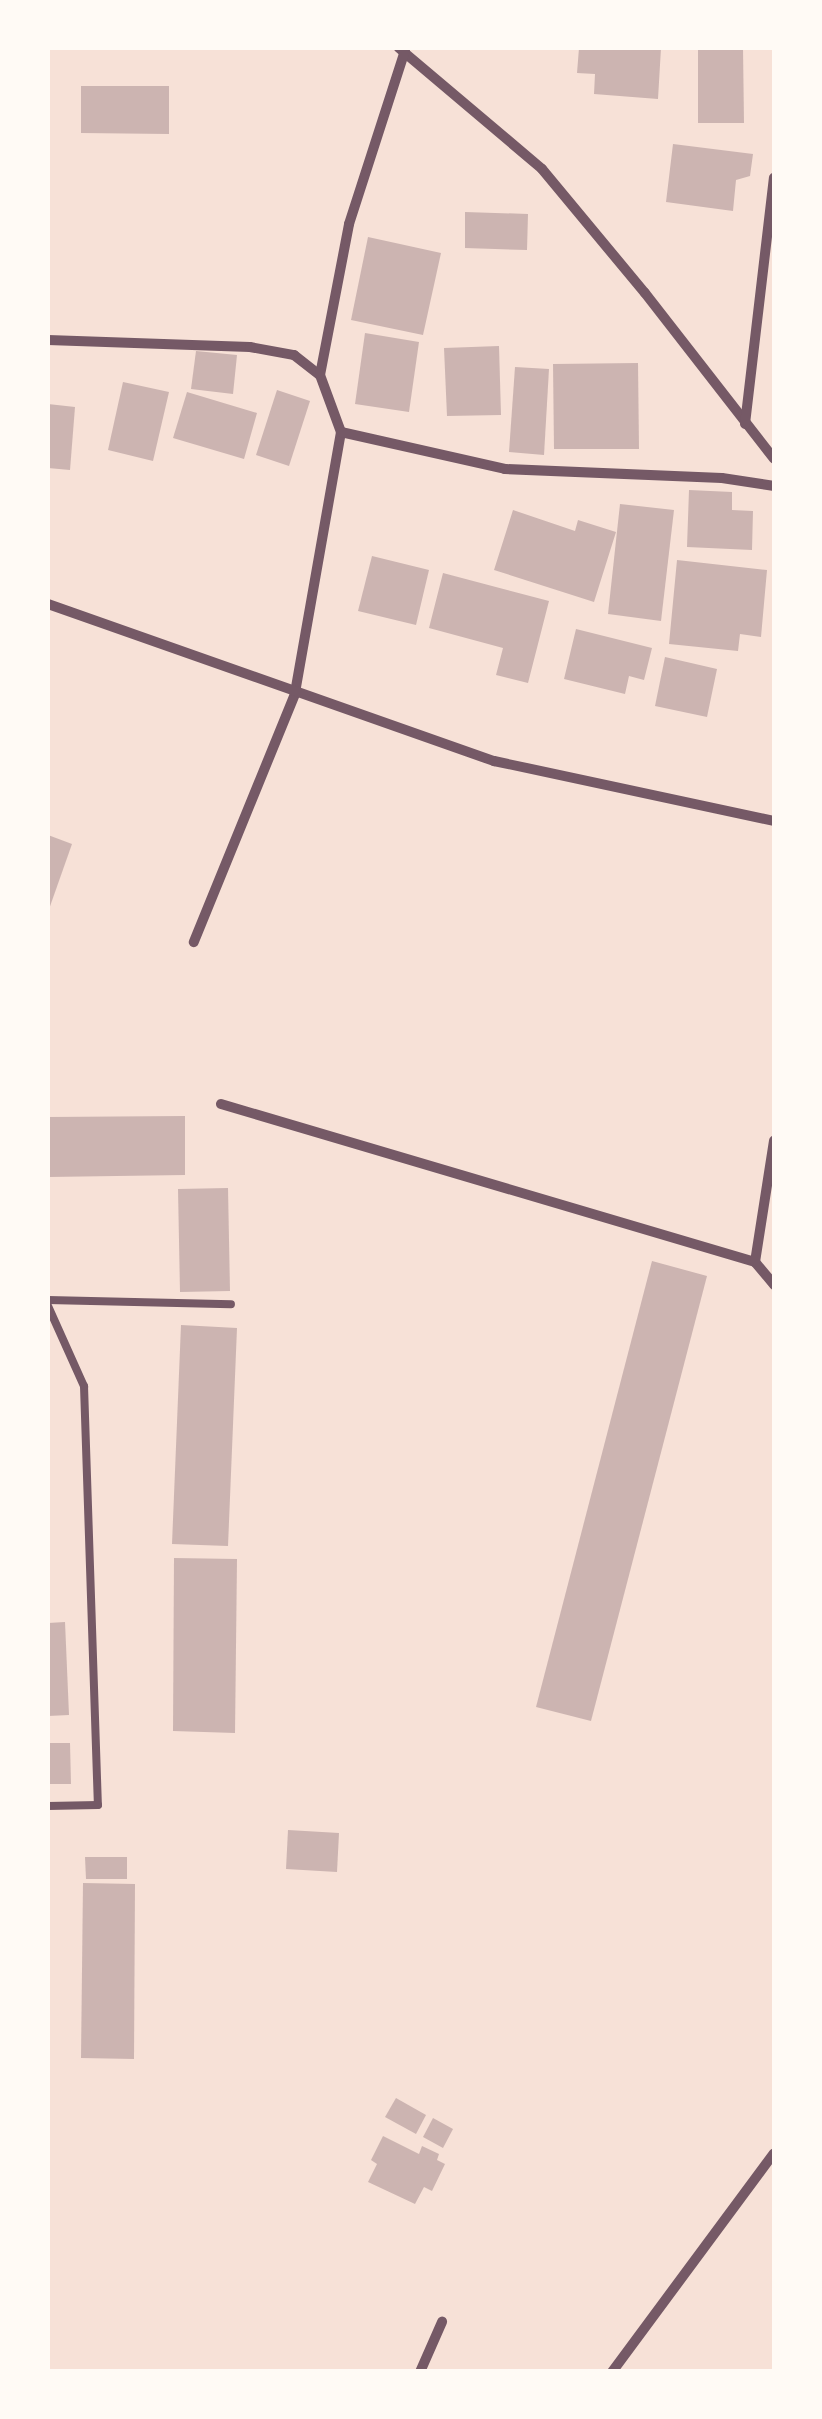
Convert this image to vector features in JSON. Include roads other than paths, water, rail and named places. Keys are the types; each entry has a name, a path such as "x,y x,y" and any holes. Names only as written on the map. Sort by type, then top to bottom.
{"street":[{"path":"194,942 295,694 341,432 320,374 349,224 402,50 542,170 645,292 774,459"},
{"path":"745,424 774,178"},
{"path":"48,340 250,346 294,356 320,374"},
{"path":"341,432 505,470 722,478 774,486"},
{"path":"48,604 494,761 774,822"},
{"path":"221,1104 755,1262 774,1285"},
{"path":"755,1262 774,1140"},
{"path":"612,2372 774,2153"},
{"path":"420,2372 442,2322"}],"lane":[{"path":"48,1806 98,1805 84,1386 48,1303 231,1304"}]}
